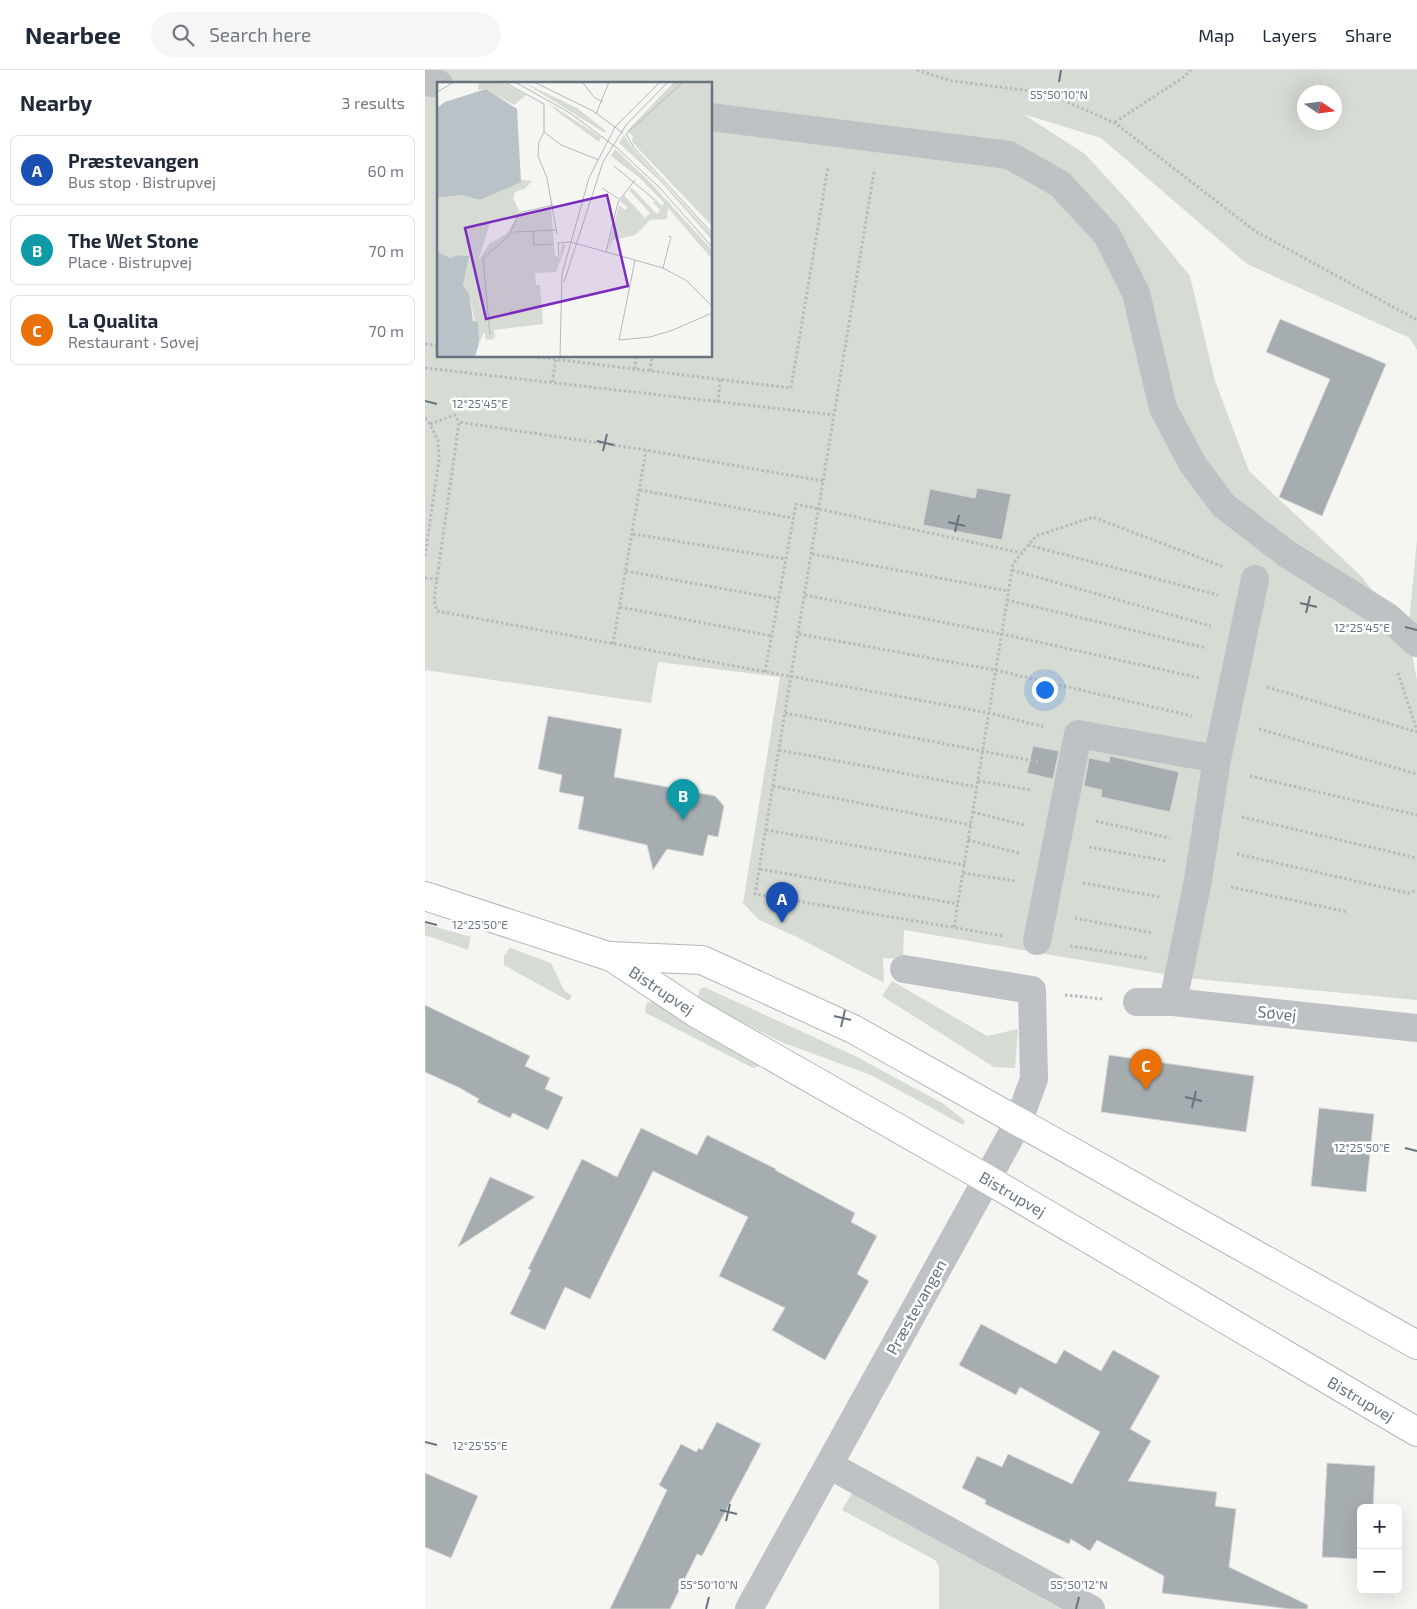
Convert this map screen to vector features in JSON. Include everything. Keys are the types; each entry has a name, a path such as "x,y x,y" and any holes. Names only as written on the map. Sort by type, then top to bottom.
{"main road":[{"name":"Bistrupvej","path":"425,896 609,956 696,1013 987,1180 1417,1432"},
{"name":"Bistrupvej","path":"609,956 702,960 853,1029 1417,1345"}],"street":[{"path":"713,118 1009,155 1060,184 1107,235 1136,293 1163,408 1192,463 1223,505 1287,554 1388,617 1417,643"},
{"path":"1173,1002 1198,874 1216,764 1253,591"},
{"path":"1037,941 1078,734 1216,764"},
{"path":"904,969 1032,990"},
{"name":"Præstevangen","path":"749,1609 1018,1123 1034,1078 1032,990"},
{"name":"Søvej","path":"1137,1002 1173,1002 1417,1028"},
{"path":"829,1465 1091,1609"}],"path":[{"path":"917,70 952,81 1047,93 1115,123 1255,231 1417,320"},
{"path":"1115,123 1181,79 1191,70"},
{"path":"880,138 755,894 1037,941 1183,951"},
{"path":"542,358 791,388 829,161"},
{"path":"635,369 636,358"},
{"path":"650,371 652,358"},
{"path":"552,382 555,360"},
{"path":"425,368 834,415"},
{"path":"718,402 720,380"},
{"path":"430,424 455,415 459,422 434,600 437,611 791,676 989,714 1078,734"},
{"path":"425,418 438,441 439,460 425,556"},
{"path":"459,422 647,450 823,481"},
{"path":"613,644 647,450"},
{"path":"640,490 793,518"},
{"path":"765,672 796,504 1022,553"},
{"path":"954,927 1013,564 1036,536 1093,517 1253,591"},
{"path":"633,534 786,559"},
{"path":"1028,545 1253,591"},
{"path":"812,554 1009,591"},
{"path":"1012,570 1237,663 1417,732"},
{"path":"626,571 779,599"},
{"path":"425,578 437,579"},
{"path":"805,595 1002,634 1237,663"},
{"path":"1007,600 1237,663"},
{"path":"620,607 772,636"},
{"path":"799,634 995,670 1225,721 1417,774"},
{"path":"1395,667 1402,681 1417,732"},
{"path":"785,713 983,750 1071,769"},
{"path":"779,750 977,786"},
{"path":"1216,764 1417,815"},
{"path":"978,781 1055,853 1183,951"},
{"path":"773,786 971,824"},
{"path":"1209,809 1417,858"},
{"path":"973,812 1055,853 1198,874 1348,912"},
{"path":"766,830 965,865"},
{"path":"968,840 1198,874 1408,893 1417,890"},
{"path":"963,873 1055,853 1198,874"},
{"path":"760,869 958,904"},
{"path":"1032,990 1137,1002"}],"shaded area":[{"path":"425,70 1417,70 1417,350 1410,338 1247,264 1101,138 1023,114 1085,154 1130,203 1190,276 1215,381 1249,471 1360,575 1408,634 1417,540 1417,639 1408,635 1417,680 1417,1000 1187,978 904,930 903,959 883,958 884,983 797,937 759,920 743,903 780,677 658,662 651,703 425,670"},
{"path":"425,924 471,937 468,950 425,935"},
{"path":"510,948 551,963 564,990 572,996 569,1001 504,965 504,956"},
{"path":"892,981 987,1036 1018,1029 1015,1068 994,1067 882,996"},
{"path":"704,987 855,1056 944,1104 965,1121 963,1125 871,1075 781,1042 701,1001 698,996 700,989"},
{"path":"654,1001 764,1062 761,1066 753,1068 646,1013 645,1007 648,1002"},
{"path":"852,1493 1061,1609 939,1609 939,1567 935,1560 842,1510"}],"building":[{"path":"1280,319 1386,364 1322,516 1279,497 1330,379 1266,352"},
{"path":"977,488 1011,494 1002,540 923,525 930,489 975,498"},
{"path":"548,716 622,729 614,777 715,796 724,806 718,837 708,835 703,856 667,849 653,870 647,845 578,829 584,797 559,792 562,775 538,769"},
{"path":"1033,746 1059,751 1053,779 1027,773"},
{"path":"1110,756 1179,772 1170,812 1101,797 1102,790 1084,786 1089,758 1109,762"},
{"path":"425,1005 530,1056 525,1066 550,1078 545,1089 563,1097 548,1130 513,1113 510,1118 477,1102 479,1099 460,1088 425,1072"},
{"path":"1109,1055 1254,1076 1246,1132 1101,1112"},
{"path":"1319,1108 1374,1114 1366,1192 1311,1186"},
{"path":"641,1128 697,1155 707,1135 776,1169 855,1213 851,1222 877,1236 857,1274 869,1281 825,1360 772,1330 785,1308 719,1276 748,1217 653,1171 590,1299 565,1287 545,1330 510,1314 531,1270 528,1269 582,1159 617,1177"},
{"path":"490,1177 535,1197 458,1247"},
{"path":"981,1324 1056,1364 1064,1350 1101,1371 1113,1350 1160,1376 1130,1429 1151,1441 1128,1481 1217,1492 1215,1506 1236,1509 1229,1567 1308,1605 1307,1609 1290,1609 1162,1593 1164,1576 1097,1540 1090,1551 1071,1539 1069,1544 985,1504 986,1500 962,1488 977,1456 1002,1467 1008,1454 1072,1484 1100,1432 1020,1387 1016,1395 959,1365"},
{"path":"717,1422 761,1444 702,1556 697,1554 670,1609 610,1609 667,1490 659,1485 681,1444 696,1452 699,1448 702,1450"},
{"path":"1327,1463 1375,1466 1373,1504 1357,1504 1357,1559 1322,1557"},
{"path":"425,1473 478,1496 451,1558 425,1547"}],"place":[{"name":"The Wet Stone","path":"683,820"},
{"name":"Præstevangen","path":"782,923"},
{"name":"La Qualita","path":"1146,1090"}]}
